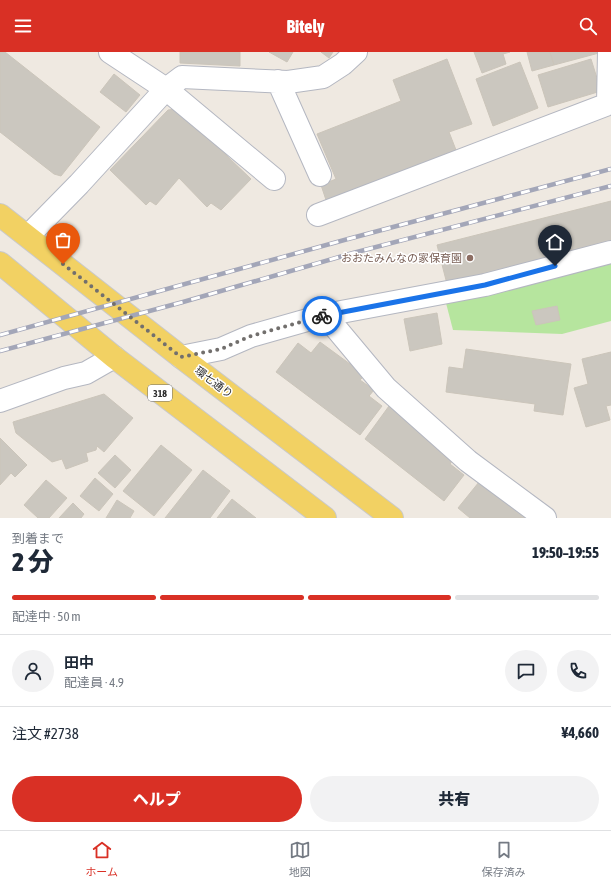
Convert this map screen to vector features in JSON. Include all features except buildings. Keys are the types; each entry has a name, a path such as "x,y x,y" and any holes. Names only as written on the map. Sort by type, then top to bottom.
{"main road":[{"name":"環七通り","path":"0,215 181,357 392,518"},
{"name":"318","path":"0,263 114,357 325,518"}],"street":[{"path":"110,52 166,89 274,179"},
{"path":"28,236 79,184 166,89 182,77 288,82 323,78 343,64 356,52"},
{"path":"318,215 609,104 609,52"},
{"path":"278,81 320,175"},
{"path":"181,357 221,349 251,336 325,315 485,285 611,252"},
{"path":"325,315 386,388 468,462 545,518"},
{"path":"0,401 64,378 86,373 114,357"}],"green space":[{"path":"611,262 611,321 562,334 453,330 446,303"}],"railway":[{"path":"0,335 348,239 611,169"},
{"path":"0,351 183,302 353,253 611,186"}],"way so far":[{"path":"63,264 181,357 221,349 251,336 322,316"}],"place":[{"name":"おおたみんなの家保育園","path":"470,258"}],"route":[{"path":"322,316 485,285 555,266"}]}
